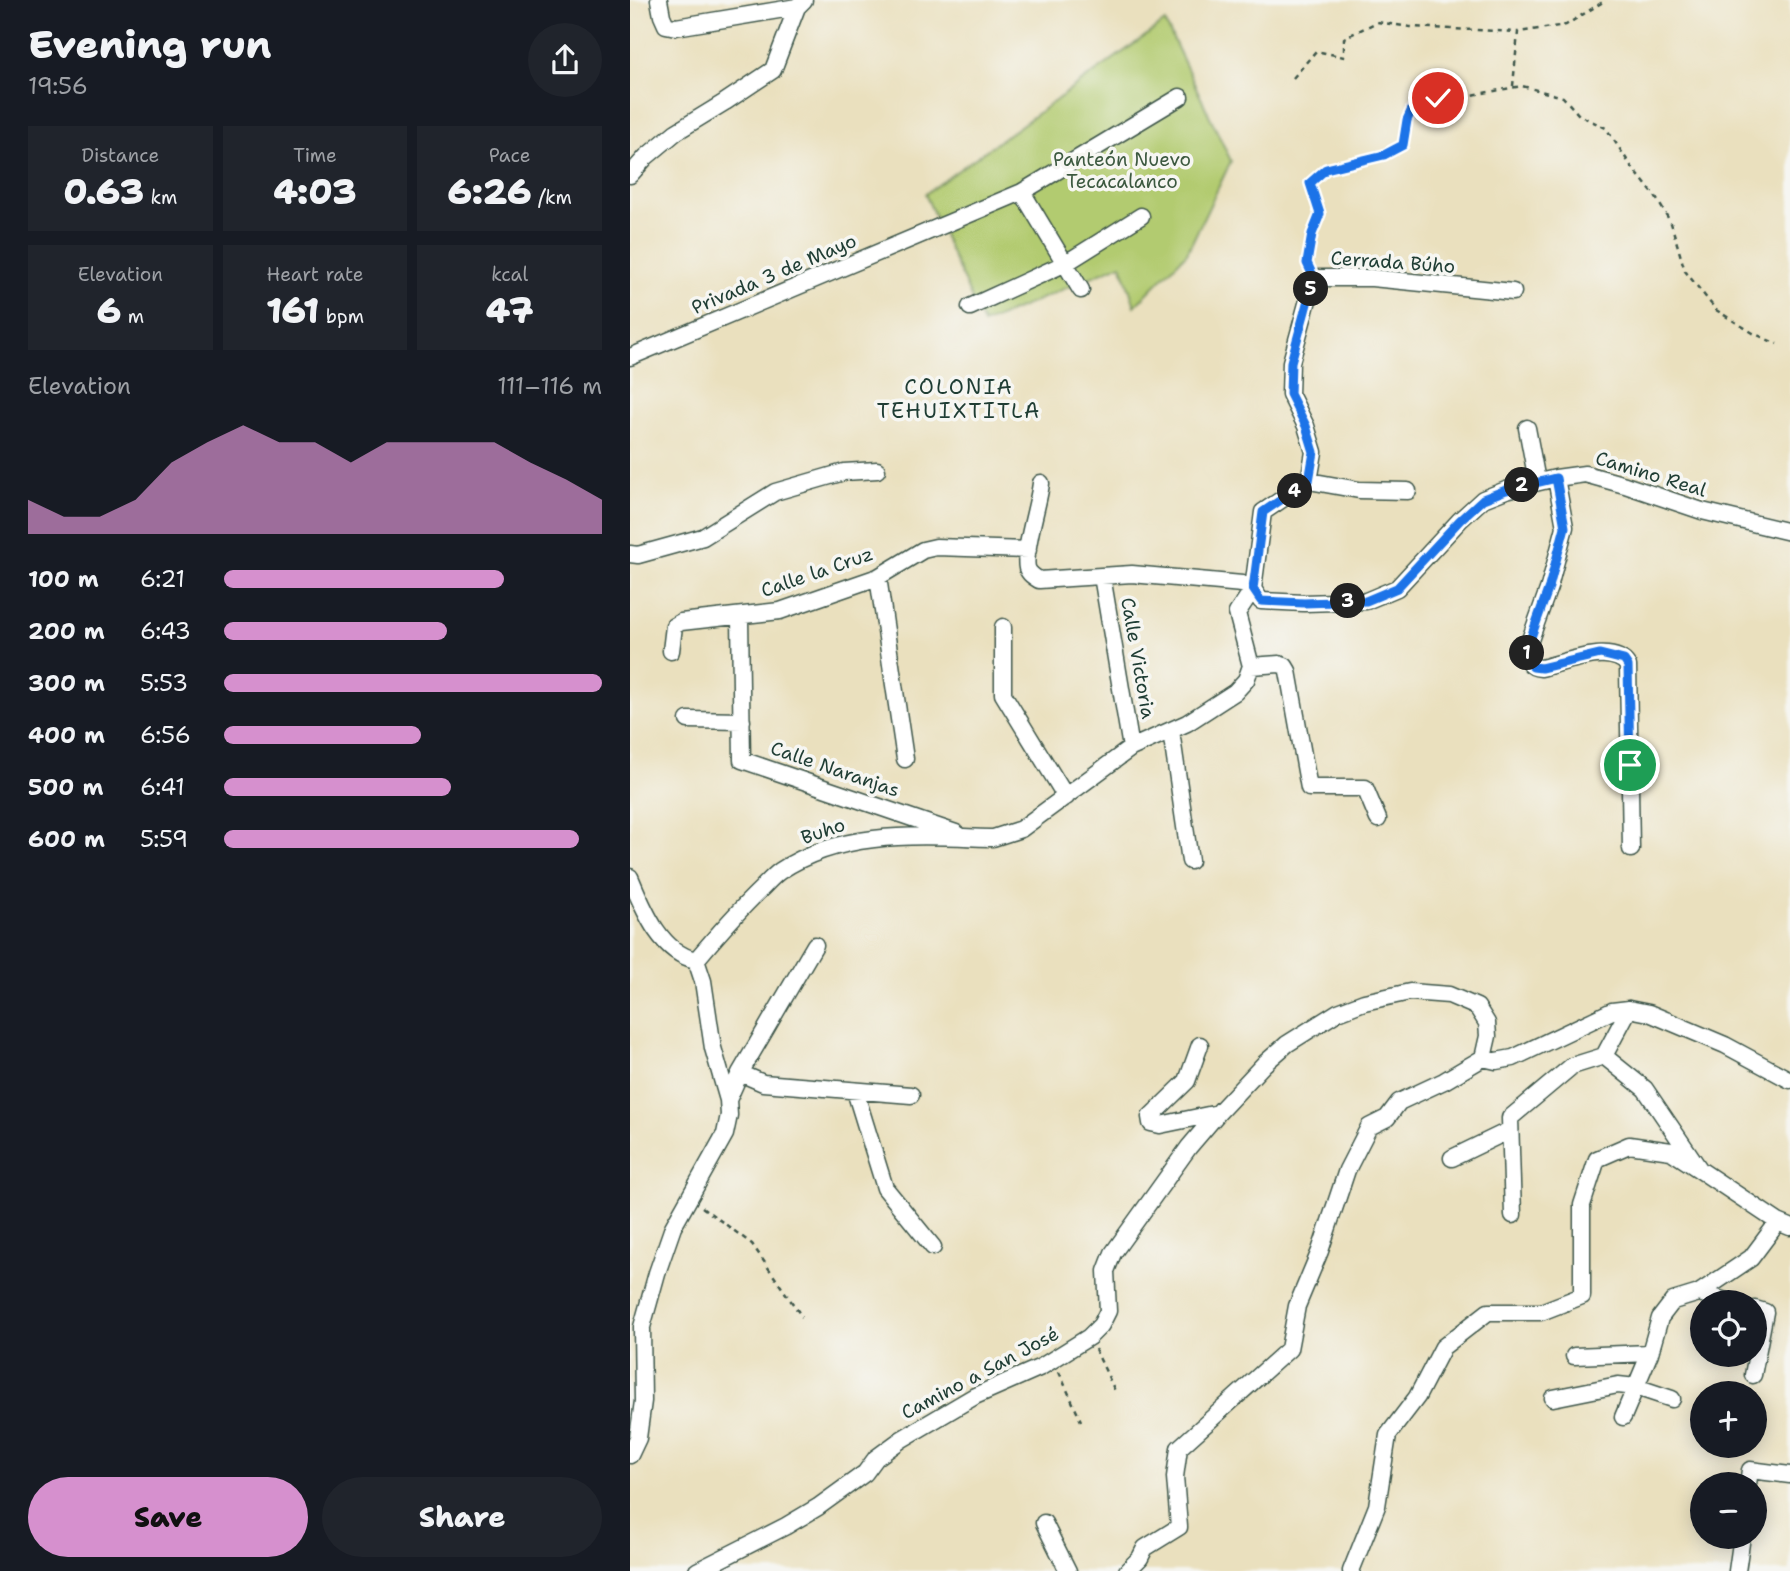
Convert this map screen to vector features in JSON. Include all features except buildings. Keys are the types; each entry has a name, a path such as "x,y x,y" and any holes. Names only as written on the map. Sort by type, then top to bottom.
{"street":[{"path":"659,0 667,25 676,27 800,4"},
{"path":"630,175 646,157 676,132 737,95 773,69 800,4"},
{"name":"Privada 3 de Mayo","path":"630,357 1022,192 1180,97"},
{"path":"1022,192 1081,290"},
{"path":"970,307 1066,263 1141,216"},
{"name":"Cerrada Búho","path":"1309,481 1314,452 1306,426 1290,394 1291,362 1314,278 1372,278 1513,292"},
{"path":"1527,428 1537,481"},
{"path":"630,554 638,555 703,537 775,492 844,472 877,470"},
{"name":"Camino Real","path":"1253,589 1261,601 1366,601 1397,588 1483,499 1537,481 1585,474 1702,511 1790,532"},
{"path":"1556,478 1565,527 1549,587 1526,651 1528,662 1533,667 1541,668 1600,654 1616,656 1628,666 1631,849"},
{"path":"1378,819 1365,788 1309,788 1288,671 1285,666 1279,664 1251,666 1237,613 1253,589 1263,512 1309,481 1359,489 1408,491"},
{"path":"1041,482 1028,550 1027,569 1032,577 1039,580 1132,574 1242,584 1253,589"},
{"name":"Calle la Cruz","path":"671,652 674,626 681,622 780,611 878,577 923,550 936,547 1028,550"},
{"name":"Calle Victoria","path":"1102,576 1131,748"},
{"path":"878,577 905,759"},
{"name":"Calle Naranjas","path":"740,617 742,760 969,837"},
{"path":"1003,627 1003,694 1066,797"},
{"name":"Buho","path":"696,960 731,918 780,872 839,845 865,839 993,838 1014,832 1044,814 1131,748 1171,730 1235,692 1246,680 1251,666"},
{"path":"688,720 742,721"},
{"path":"1171,730 1190,861"},
{"path":"630,877 634,896 660,936 685,958 696,960 703,981 713,1048 728,1100 726,1134 673,1227 642,1327 643,1401 638,1438 630,1455"},
{"path":"728,1100 740,1073 815,945"},
{"name":"Camino a San José","path":"697,1571 818,1507 864,1473 876,1458 902,1439 975,1396 1054,1360 1089,1337 1101,1325 1108,1311 1106,1270 1113,1253 1189,1147 1264,1064 1287,1044 1338,1012 1364,1002 1410,992 1450,995 1477,1007 1487,1023 1488,1036 1483,1058"},
{"path":"1513,1215 1510,1118 1572,1066 1604,1056 1629,1009"},
{"path":"1127,1571 1140,1558 1145,1548 1179,1527 1175,1477 1179,1448 1289,1349 1297,1306 1320,1251 1347,1170 1369,1127 1387,1118 1399,1102 1444,1081 1483,1058 1496,1061 1513,1058 1612,1011 1629,1009 1649,1013 1725,1045 1790,1080"},
{"path":"1200,1045 1187,1081 1150,1117 1152,1123 1160,1125 1219,1114"},
{"path":"1604,1056 1645,1089 1700,1170"},
{"path":"740,1073 763,1083 911,1096"},
{"path":"855,1091 885,1188 933,1247"},
{"path":"1452,1158 1510,1130"},
{"path":"1350,1571 1377,1506 1388,1435 1417,1397 1443,1347 1488,1312 1541,1312 1582,1296 1581,1205 1597,1159 1629,1145 1671,1151 1784,1224 1751,1258 1703,1290"},
{"path":"1623,1417 1650,1353 1660,1318 1673,1301 1690,1296"},
{"path":"1574,1356 1650,1353"},
{"path":"1753,1375 1755,1367"},
{"path":"1553,1398 1618,1385 1636,1387 1672,1399"},
{"path":"1750,1472 1766,1472"},
{"path":"1767,1472 1790,1475"},
{"path":"1044,1524 1068,1571"},
{"path":"1737,1571 1740,1549"}],"path":[{"path":"1293,78 1316,51 1344,57 1344,38 1377,22 1410,27 1518,32 1566,25 1606,0"},
{"path":"1513,87 1518,32"},
{"path":"1314,278 1307,263 1312,234 1320,214 1310,183 1326,169 1384,155 1403,145 1407,120 1413,107 1438,98 1522,86 1563,97 1579,115 1606,128 1671,223 1685,271 1716,310 1777,344"},
{"path":"688,1197 752,1244 802,1317"},
{"path":"1089,1337 1116,1394"},
{"path":"1054,1360 1081,1421"}],"green space":[{"name":"Panteón Nuevo Tecacalanco","path":"1165,22 1231,161 1187,253 1135,306 1121,264 983,324 925,194"}],"district":[{"name":"COLONIA TEHUIXTITLA","path":"959,399"}],"route":[{"path":"1438,98 1413,107 1407,120 1403,145 1384,155 1326,169 1310,183 1320,214 1312,234 1307,263 1314,278 1291,362 1290,394 1306,426 1314,452 1309,481 1263,512 1253,589 1261,601 1366,601 1397,588 1483,499 1537,481 1556,478 1565,527 1549,587 1526,651 1528,662 1533,667 1541,668 1600,654 1624,660 1628,666 1630,765"}]}
